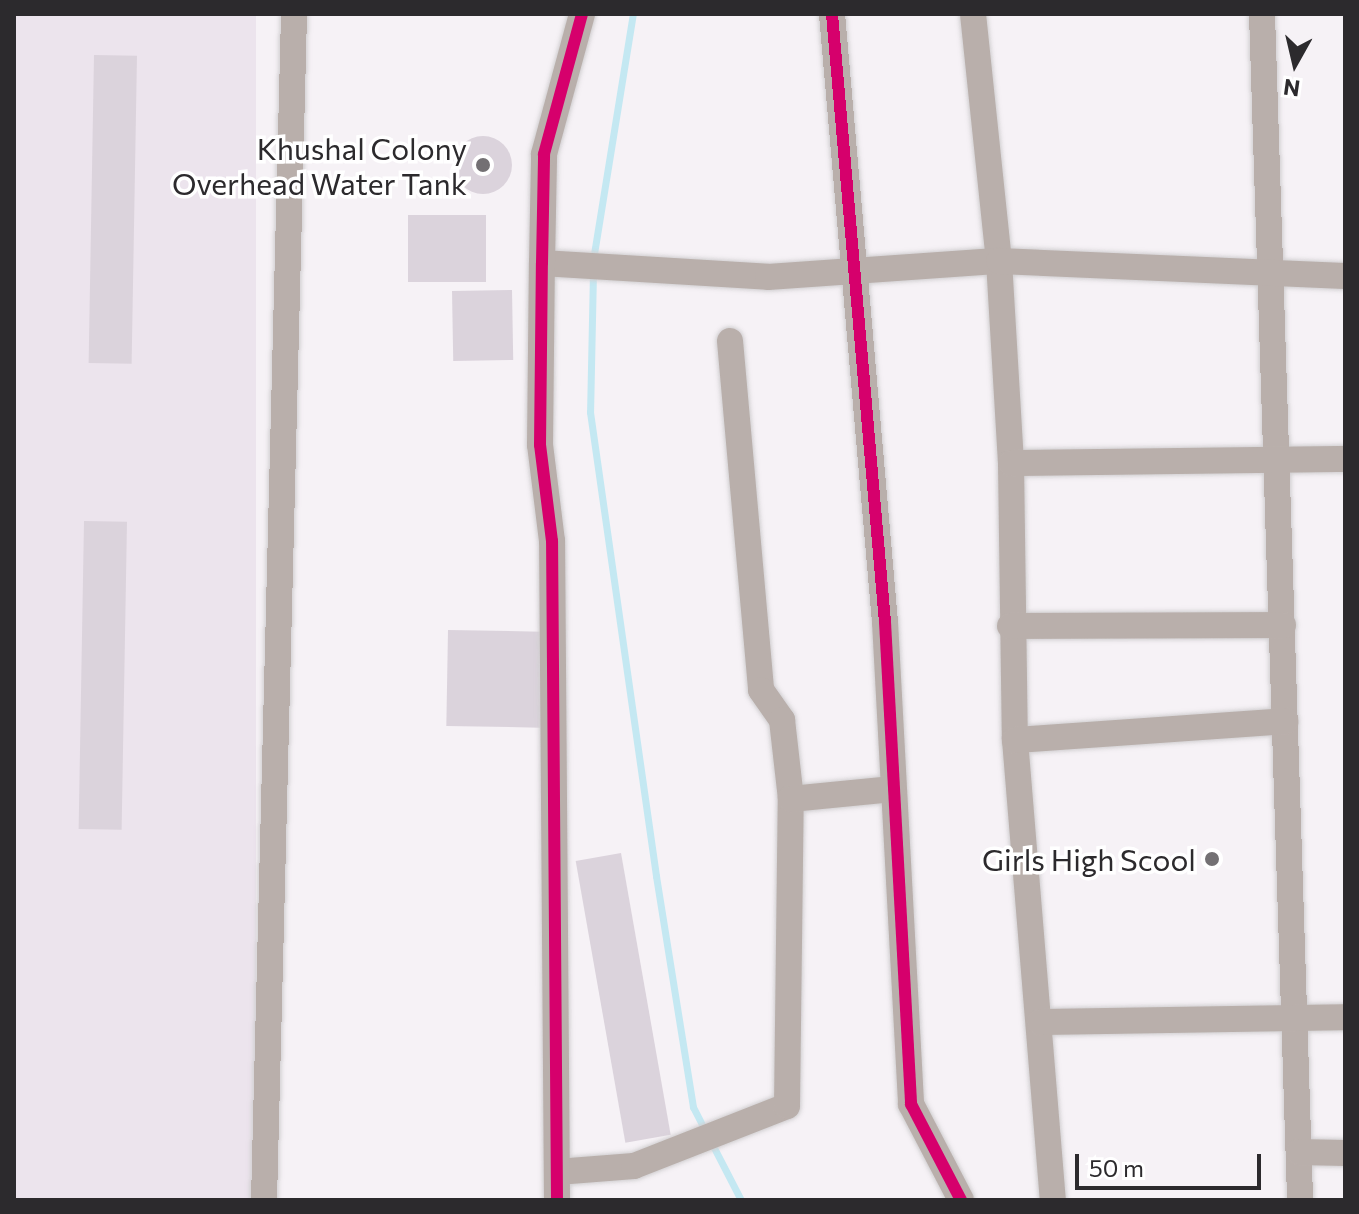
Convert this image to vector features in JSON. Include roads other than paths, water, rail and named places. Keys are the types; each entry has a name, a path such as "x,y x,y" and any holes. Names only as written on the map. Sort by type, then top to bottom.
{"street":[{"path":"264,1200 294,14"},
{"path":"557,1200 552,541 540,445 551,264 544,154 582,14"},
{"path":"832,14 851,271 885,622 911,1104 961,1200"},
{"path":"973,14 999,261 1011,463 1010,626 1015,740 1053,1200"},
{"path":"1262,14 1266,275 1283,625 1300,1200"},
{"path":"551,264 768,277 999,261 1266,275 1345,276"},
{"path":"557,1172 634,1166 787,1106 791,799 782,720 761,690 730,341"},
{"path":"1011,463 1274,463 1345,459"},
{"path":"1010,626 1283,625"},
{"path":"1015,740 1285,721"},
{"path":"791,799 893,789"},
{"path":"1040,1022 1345,1017"},
{"path":"1299,1152 1345,1153"}],"waterway":[{"path":"593,260 633,14"},
{"path":"593,272 590,412 656,876 693,1107 741,1200"}],"place":[{"name":"Khushal Colony Overhead Water Tank","path":"483,165"},
{"name":"Girls High Scool","path":"1212,859"}]}
